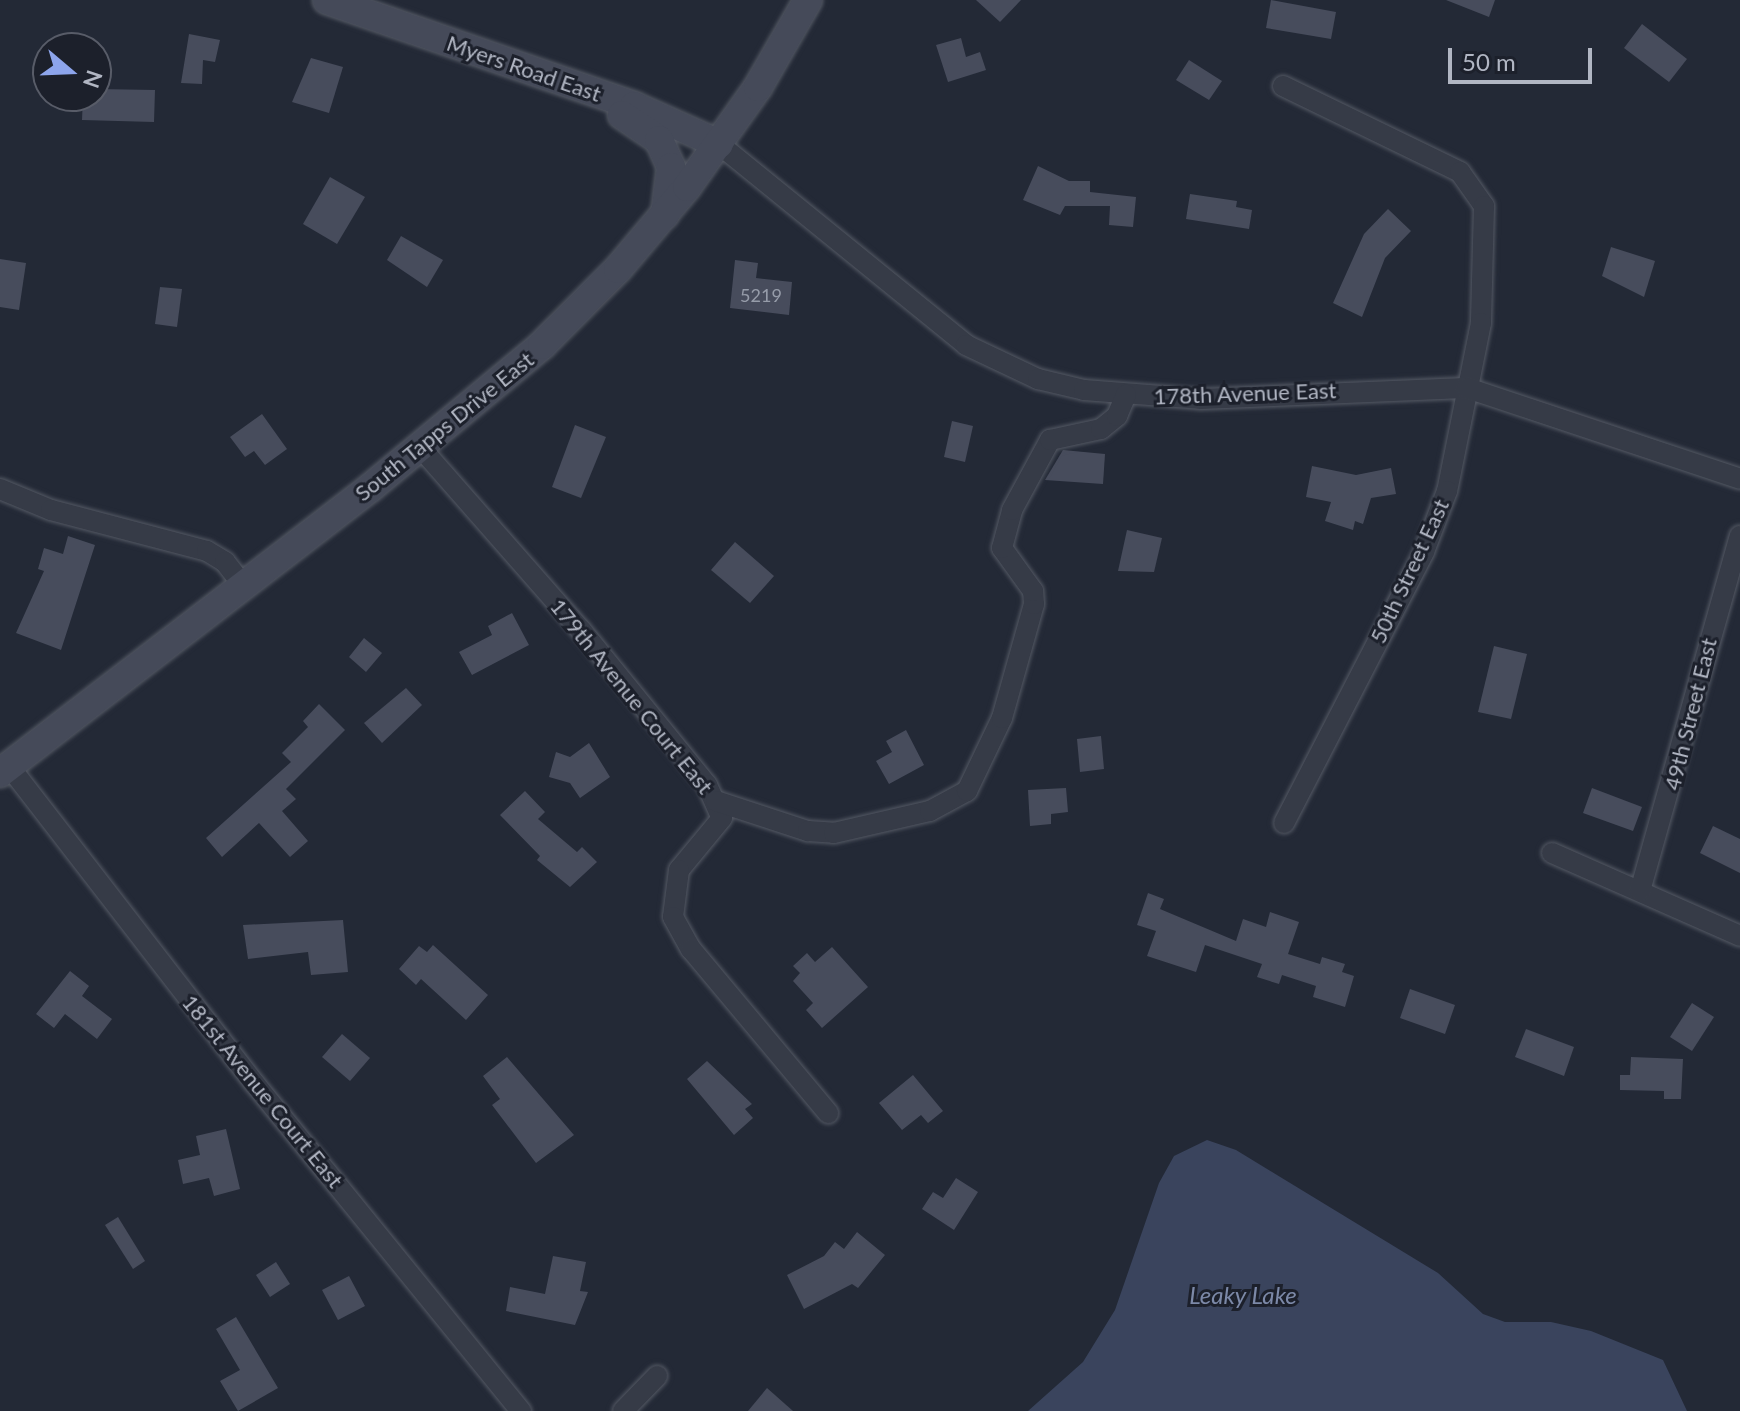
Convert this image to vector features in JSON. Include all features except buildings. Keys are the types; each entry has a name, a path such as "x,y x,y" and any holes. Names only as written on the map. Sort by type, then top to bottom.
{"street":[{"name":"Myers Road East","path":"327,0 582,88 719,144"},
{"name":"South Tapps Drive East","path":"5,770 420,447 542,345 665,215 719,144 808,0"},
{"name":"50th Street East","path":"1283,86 1460,172 1484,206 1481,323 1447,491 1424,552 1284,823"},
{"path":"582,88 659,140 671,167 665,215"},
{"name":"178th Avenue East","path":"719,144 966,345 1038,379 1126,395 1200,399 1467,388 1740,479"},
{"path":"716,801 795,827 834,833 859,831 930,811 967,791 1002,718 1034,604 1033,591 1002,548 1012,510 1050,440 1101,429 1117,416 1126,395"},
{"name":"179th Avenue Court East","path":"420,447 657,719 716,801 719,826 686,855 679,870 673,917 691,949 828,1113"},
{"path":"0,489 51,510 207,551 225,562 242,584"},
{"name":"49th Street East","path":"1640,891 1740,536"},
{"name":"181st Avenue Court East","path":"5,770 521,1411"},
{"path":"1552,853 1740,936"},
{"path":"623,1411 657,1376"}],"water":[{"name":"Leaky Lake","path":"1207,1140 1236,1150 1438,1273 1483,1314 1505,1322 1551,1322 1591,1331 1663,1360 1687,1411 1028,1411 1083,1362 1115,1310 1159,1183 1174,1156"}]}
